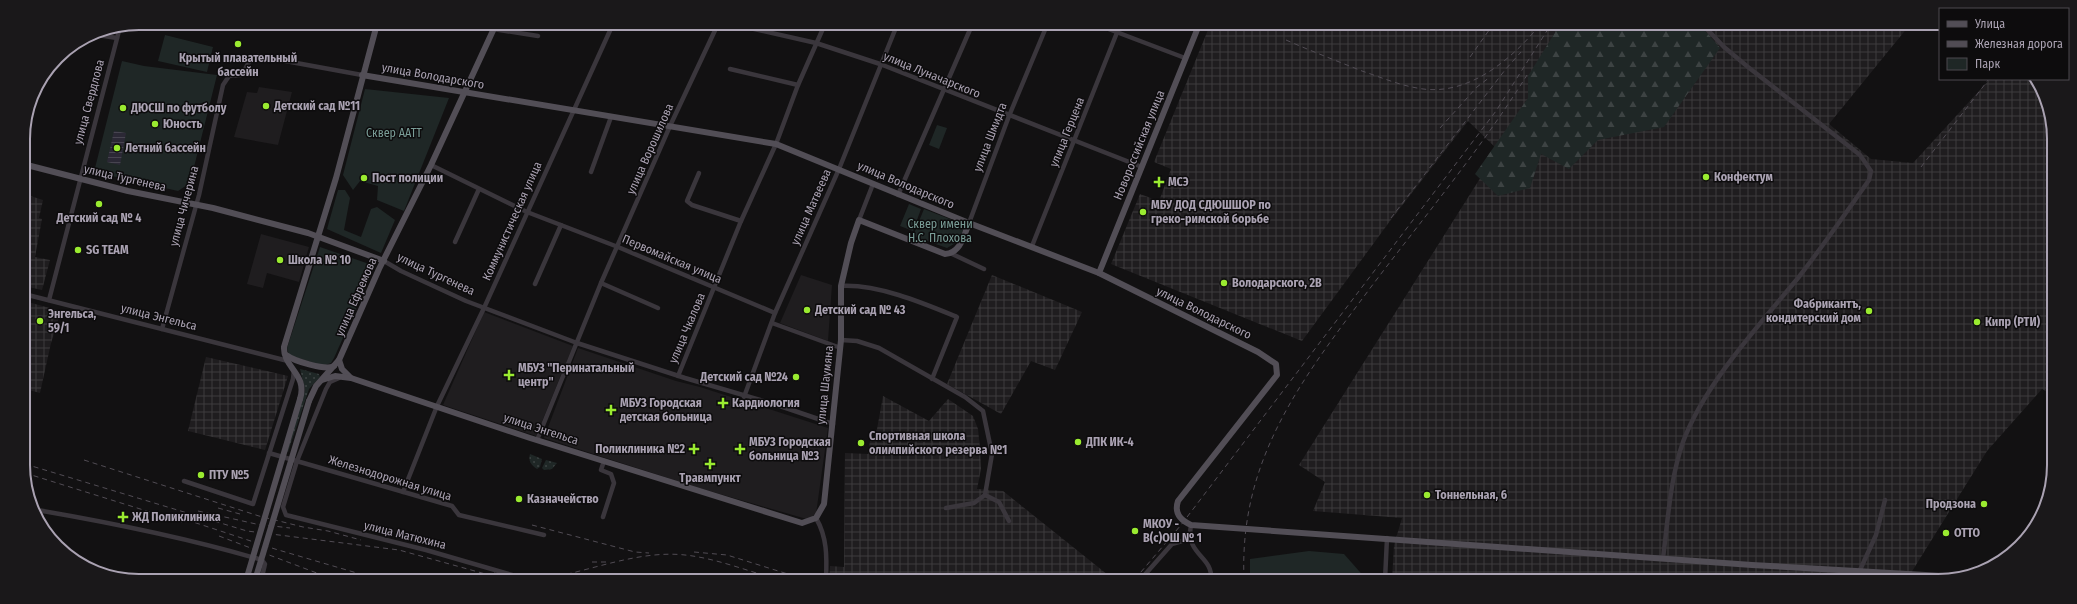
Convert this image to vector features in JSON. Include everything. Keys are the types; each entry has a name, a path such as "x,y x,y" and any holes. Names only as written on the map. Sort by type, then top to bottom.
{"main road":[{"path":"248,574 300,399 301,384 284,349 336,178 362,75 375,30"},
{"name":"улица Ефремова","path":"257,574 309,402 314,390 339,361 384,261 465,92 492,30"},
{"name":"Новороссийская улица","path":"1099,273 1197,30"},
{"name":"улица Володарского","path":"362,75 776,144 839,169 898,195 1099,273 1266,356 1276,364 1277,375 1178,501 1176,512 1178,516 1191,525"},
{"name":"улица Тургенева","path":"30,166 196,205 318,236 353,251 384,261"},
{"path":"859,220 934,250 950,253"},
{"name":"улица Шаумяна","path":"816,518 824,504 833,424 832,411 835,399 841,340 841,286 850,243 859,220"},
{"name":"улица Шмидта","path":"950,253 961,244 969,223"},
{"path":"284,349 292,359 327,369 339,361 342,369 351,378"},
{"name":"улица Энгельса","path":"322,380 335,376 351,378 537,440 802,523 816,518"},
{"path":"1191,525 1785,567 1917,574"}],"street":[{"name":"улица Ефремова","path":"512,30 538,36"},
{"name":"Коммунистическая улица","path":"403,492 437,406 484,308 610,30"},
{"name":"улица Ворошилова","path":"537,440 601,283 714,30"},
{"name":"улица Луначарского","path":"759,30 816,43 880,64 944,91 1142,167"},
{"name":"улица Чкалова","path":"678,376 741,221 776,144 798,85 821,30"},
{"name":"улица Матвеева","path":"744,397 775,313 839,169 895,30"},
{"path":"898,195 970,30"},
{"name":"улица Шмидта","path":"969,223 1009,116 1044,30"},
{"path":"1112,30 1185,58"},
{"path":"1663,558 1674,475 1683,441 1701,405 1754,331 1814,258 1869,180 1871,171 1860,155 1730,52 1708,30"},
{"name":"улица Свердлова","path":"49,300 79,178 119,32"},
{"name":"улица Герцена","path":"1032,246 1117,32"},
{"path":"104,36 117,38"},
{"name":"улица Володарского","path":"252,57 258,56 362,75"},
{"name":"улица Чичерина","path":"162,329 196,205 226,79 229,76 242,75 252,57"},
{"path":"730,69 798,85"},
{"path":"591,172 611,117"},
{"name":"Первомайская улица","path":"431,165 527,212 618,246 775,313"},
{"path":"699,172 687,201 692,205 741,221"},
{"name":"улица Шаумяна","path":"859,220 873,184"},
{"path":"455,242 479,188"},
{"path":"535,284 561,225"},
{"path":"950,253 984,269"},
{"name":"улица Тургенева","path":"384,261 406,274 484,308 577,343 744,397 777,405 833,424"},
{"path":"601,283 658,308"},
{"path":"841,286 850,285 888,292 957,317 932,379"},
{"name":"улица Энгельса","path":"30,295 274,356 290,364"},
{"path":"772,323 838,348"},
{"path":"841,340 876,347 965,397 983,411 992,454 985,495 974,502 946,508"},
{"path":"284,349 274,356 286,364 291,370 288,391"},
{"path":"184,481 253,504 294,375 290,364"},
{"path":"297,460 328,384 337,378 351,378"},
{"name":"Железнодорожная улица","path":"269,453 452,506 459,515 544,535"},
{"name":"улица Матюхина","path":"297,460 283,507 286,515 426,550 509,574"},
{"path":"603,517 614,483 611,474 601,470 604,461"},
{"path":"985,495 999,502 1009,521"},
{"path":"1860,570 1876,534 1885,500"},
{"path":"40,510 103,521 202,543 262,560 265,564 263,574"},
{"path":"816,518 823,531 827,558 826,574"},
{"path":"1191,525 1189,539 1209,568 1210,574"},
{"path":"1385,574 1387,538"},
{"path":"1145,574 1172,544 1189,539"}],"shaded area":[{"path":"1208,30 1906,30 1829,124 1871,159 1913,163 1989,80 2030,80 2041,104 2047,132 2047,392 2042,389 1987,451 1910,574 1392,574 1394,545 1402,518 1313,511 1325,482 1299,465 1498,150 1468,121 1390,221 1302,341 1111,264 1140,194 1159,201 1171,169 1154,162"},
{"name":"Детский сад №11","path":"259,87 292,92 278,145 234,137 247,92 257,93"},
{"name":"Летний бассейн","path":"114,131 126,133 120,165 107,162"},
{"path":"30,196 43,200 39,218 42,219 35,257 50,260 42,290 30,287"},
{"name":"Школа № 10","path":"261,234 309,247 299,282 267,273 263,288 247,284"},
{"name":"Детский сад № 43","path":"801,275 832,285 828,341 780,323"},
{"path":"992,275 1082,312 1055,370 1031,361 1001,414 947,384"},
{"path":"30,303 61,311 51,343 40,393 30,390"},
{"name":"МБУЗ \"Перинатальный центр\"","path":"484,312 573,346 536,436 443,405"},
{"name":"МБУЗ Городская больница №3","path":"578,348 676,381 700,387 828,428 816,514 810,520 699,488 544,438"},
{"path":"206,357 288,376 265,450 188,431"},
{"path":"883,396 929,421 948,399 973,416 978,429 981,469 977,489 1003,491 1107,574 829,574 830,566 844,567 845,453 868,454 870,441 875,440"}],"green space":[{"path":"1557,30 1704,30 1720,48 1664,127 1598,140 1569,169 1541,154 1530,188 1498,196 1475,174 1528,98 1528,76"},
{"path":"165,35 213,47 207,72 158,61"},
{"name":"Юность","path":"122,61 144,66 217,75 190,183 178,191 94,172"},
{"name":"Сквер ААТТ","path":"365,89 449,98 404,211 377,200 378,186 360,181 353,190 343,175"},
{"path":"937,125 947,128 939,149 929,145"},
{"path":"338,190 345,190 350,198 344,230 361,237 371,209 377,207 395,220 381,253 327,229"},
{"path":"909,204 921,209 913,231 900,226"},
{"name":"Сквер имени Н.С. Плохова","path":"924,209 965,225 959,241 947,248 913,236"},
{"path":"320,247 375,266 334,358 331,363 323,366 289,355 287,348"},
{"path":"300,369 319,374 320,377 309,389 288,452 286,451 305,390"},
{"path":"530,454 542,459 540,467 537,469 530,463"},
{"path":"546,460 557,463 552,469 544,470 542,468"},
{"path":"1309,551 1344,554 1362,574 1250,574 1250,559"}],"railway":[{"path":"1470,57 1489,30"},
{"path":"1286,40 1390,81 1417,88 1435,90 1453,87 1469,82 1486,74 1515,52 1535,30"},
{"path":"1139,574 1181,525 1496,111 1547,30"},
{"path":"1391,218 1505,70 1521,52"},
{"path":"1244,574 1245,535 1252,495 1264,457 1280,422 1300,387 1322,354 1371,287 1491,130 1527,75"},
{"path":"1440,128 1477,87 1490,77"},
{"path":"1921,167 1988,80"},
{"path":"84,460 259,516 303,527 328,531 361,540"},
{"path":"30,466 247,531 399,550 486,574"},
{"path":"30,475 182,522"},
{"path":"218,508 240,514"},
{"path":"198,511 256,524 290,528"},
{"path":"178,517 275,549 360,574"},
{"path":"532,525 635,552 649,553"},
{"path":"219,536 319,574"},
{"path":"694,552 727,555 788,574"},
{"path":"570,574 634,558 668,554 707,559 759,574"},
{"path":"592,562 607,562"}],"place":[{"name":"Крытый плавательный бассейн","path":"238,44"},
{"name":"Детский сад №11","path":"266,106"},
{"name":"ДЮСШ по футболу","path":"123,108"},
{"name":"Юность","path":"155,124"},
{"name":"Летний бассейн","path":"117,148"},
{"name":"Конфектум","path":"1706,177"},
{"name":"Пост полиции","path":"364,178"},
{"name":"МСЭ","path":"1159,182"},
{"name":"Детский сад № 4","path":"99,204"},
{"name":"МБУ ДОД СДЮШШОР по греко-римской борьбе","path":"1143,212"},
{"name":"SG TEAM","path":"78,250"},
{"name":"Школа № 10","path":"280,260"},
{"name":"Володарского, 2В","path":"1224,283"},
{"name":"Детский сад № 43","path":"807,310"},
{"name":"Фабрикантъ, кондитерский дом","path":"1869,311"},
{"name":"Энгельса, 59/1","path":"40,321"},
{"name":"Кипр (РТИ)","path":"1977,322"},
{"name":"МБУЗ \"Перинатальный центр\"","path":"509,375"},
{"name":"Детский сад №24","path":"796,377"},
{"name":"Кардиология","path":"723,403"},
{"name":"МБУЗ Городская детская больница","path":"611,410"},
{"name":"ДПК ИК-4","path":"1078,442"},
{"name":"Спортивная школа олимпийского резерва №1","path":"861,443"},
{"name":"Поликлиника №2","path":"694,449"},
{"name":"МБУЗ Городская больница №3","path":"740,449"},
{"name":"Травмпункт","path":"710,464"},
{"name":"ПТУ №5","path":"201,475"},
{"name":"Тоннельная, 6","path":"1427,495"},
{"name":"Казначейство","path":"519,499"},
{"name":"Продзона","path":"1984,504"},
{"name":"ЖД Поликлиника","path":"123,517"},
{"name":"МКОУ - В(с)ОШ № 1","path":"1135,531"},
{"name":"ОТТО","path":"1946,533"}]}
